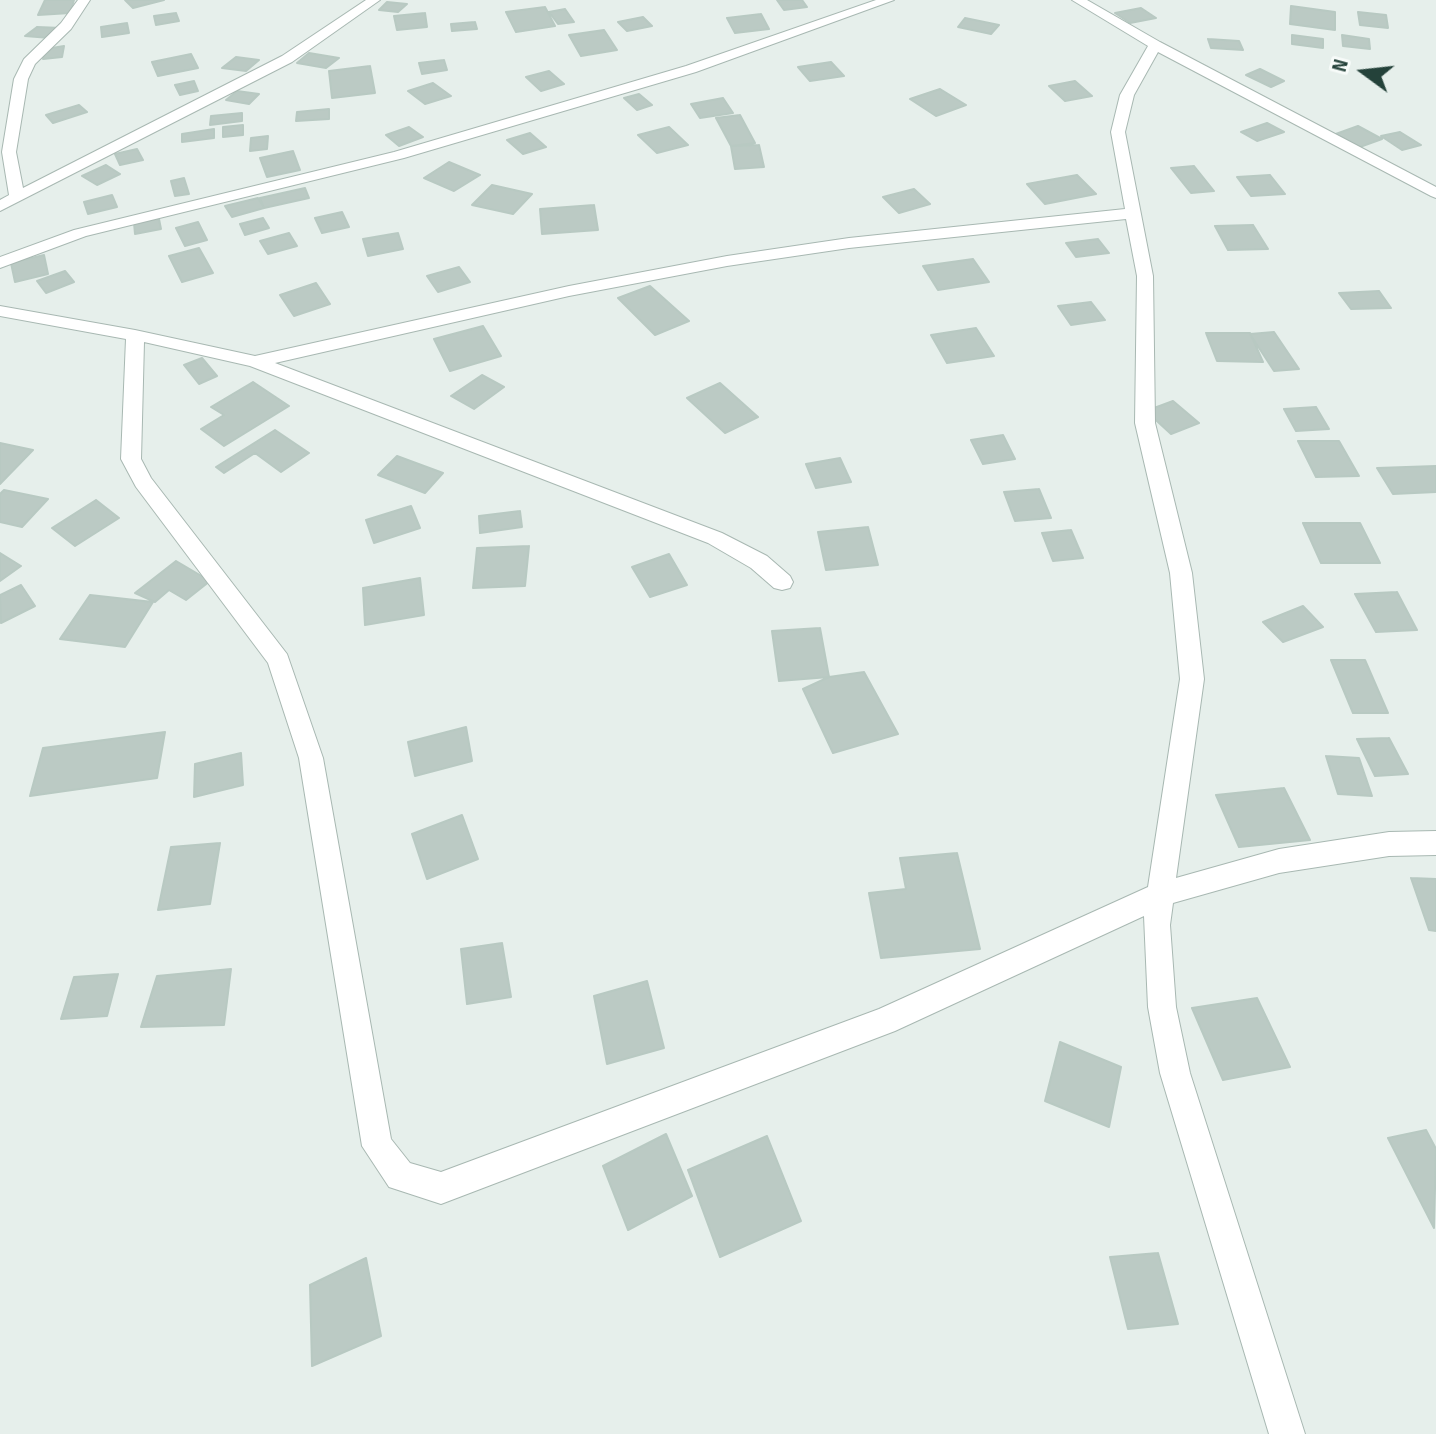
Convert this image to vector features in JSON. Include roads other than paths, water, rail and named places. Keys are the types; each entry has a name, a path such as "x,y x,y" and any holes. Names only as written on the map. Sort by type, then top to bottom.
{"street":[{"path":"17,197 9,152 21,79 29,62 66,26 84,0"},
{"path":"0,206 287,59 374,0"},
{"path":"0,263 80,233 399,155 691,69 888,0"},
{"path":"1078,0 1155,45 1436,193"},
{"path":"1155,45 1127,95 1118,132 1145,276 1145,423 1181,573 1192,679 1156,925 1162,1007 1175,1073 1287,1434"},
{"path":"255,362 569,291 727,261 849,243 1134,213"},
{"path":"0,311 135,335 255,362 715,538 759,562 782,582"},
{"path":"135,335 131,459 143,482 279,660 311,758 377,1146 400,1176 441,1188 885,1021 1162,894 1279,861 1389,844 1436,843"}]}
